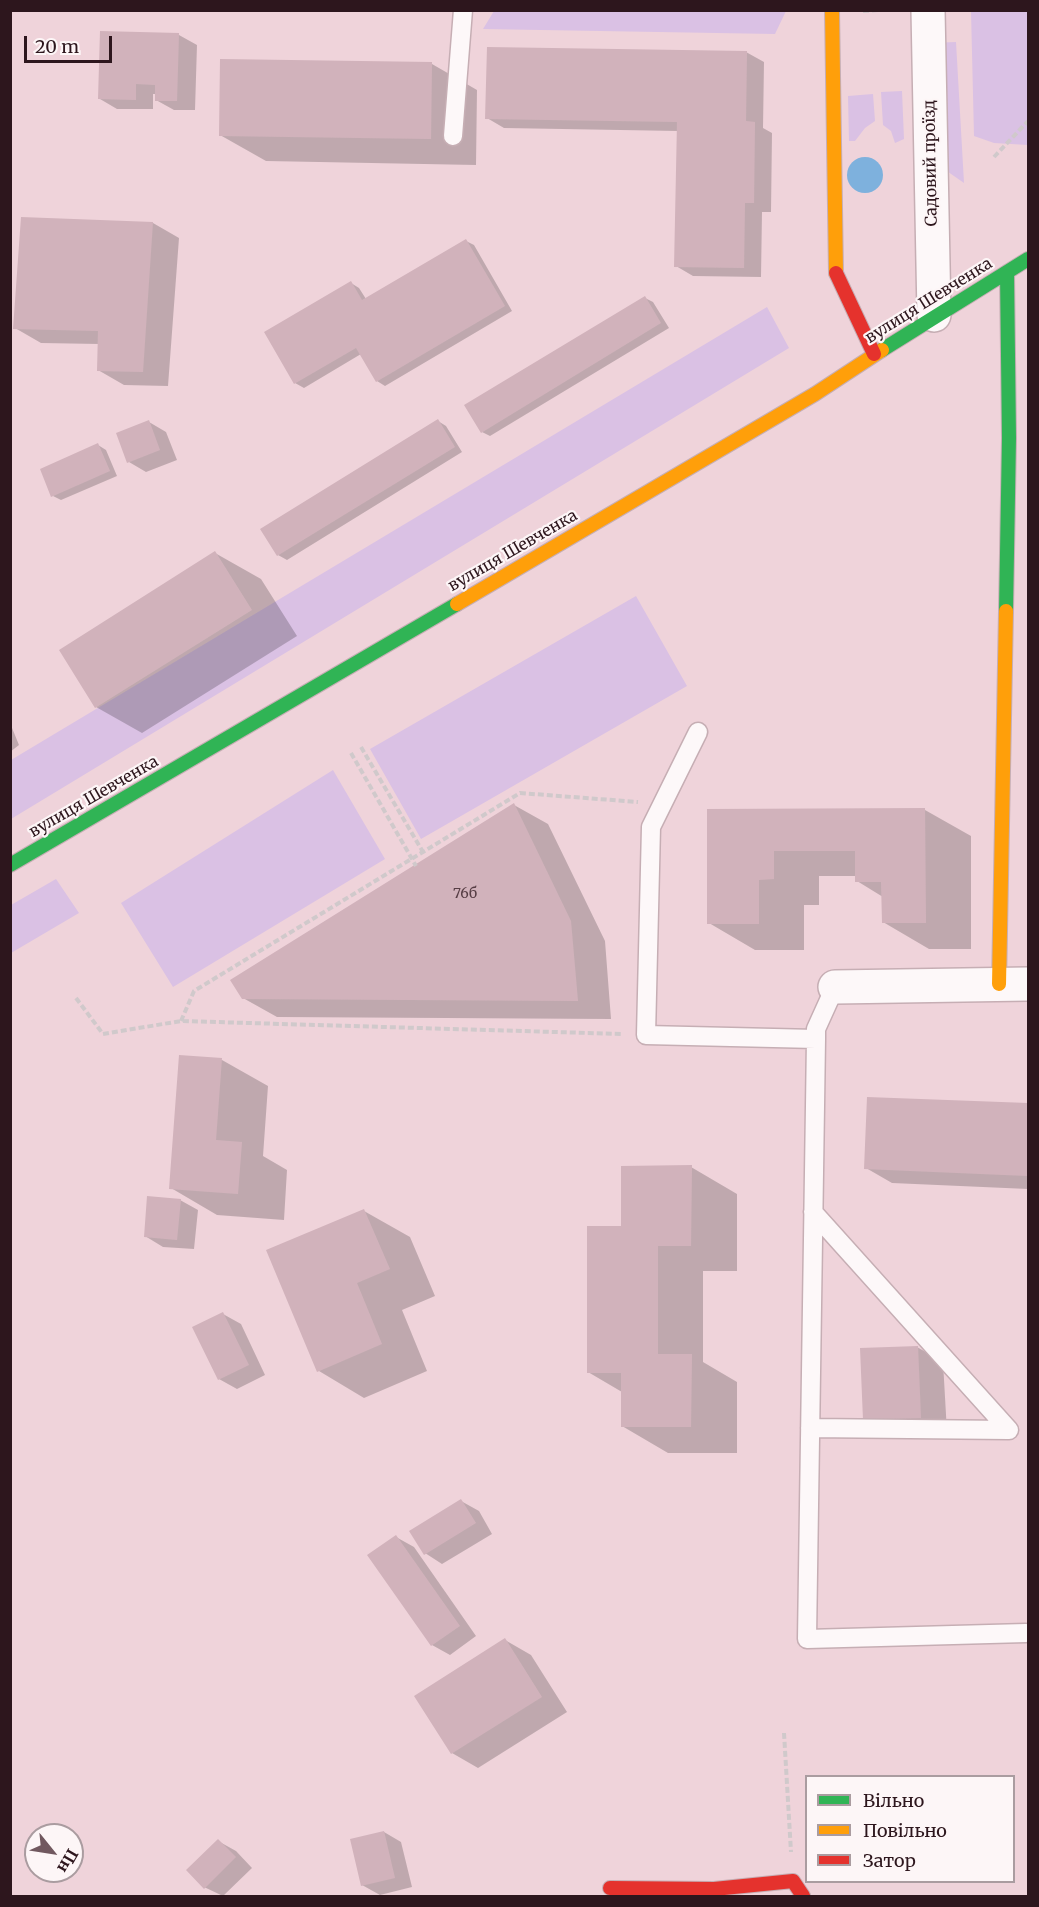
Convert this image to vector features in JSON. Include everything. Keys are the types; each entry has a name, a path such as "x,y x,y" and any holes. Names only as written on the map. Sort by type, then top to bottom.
{"street":[{"path":"832,10 835,272 874,354"},
{"name":"Садовий проїзд","path":"928,10 934,315"},
{"name":"вулиця Шевченка","path":"10,865 815,394 934,315 1029,259"},
{"path":"835,987 1014,984 1007,272"},
{"path":"610,1888 714,1889 793,1881 803,1896"}],"lane":[{"path":"453,136 463,10"},
{"path":"698,732 651,827 646,1035 816,1040"},
{"path":"835,987 816,1029 807,1639 1026,1633"},
{"path":"810,1428 1009,1430 813,1212"}],"path":[{"path":"994,156 1029,121"},
{"path":"361,747 424,852"},
{"path":"351,753 416,866"},
{"path":"181,1021 194,991 520,793 662,804"},
{"path":"76,998 103,1034 181,1021 646,1035"},
{"path":"784,1732 793,1881"}],"shaded area":[{"path":"494,11 786,11 775,34 483,29"},
{"path":"971,11 1028,11 1028,145 994,143 974,136"},
{"path":"956,42 964,183 931,160 929,43"},
{"path":"902,91 904,139 895,143 891,131 883,125 881,92"},
{"path":"873,94 875,121 865,128 855,141 849,141 848,96"},
{"path":"767,307 789,348 11,819 11,760"},
{"path":"636,596 687,686 421,839 370,749"},
{"path":"333,770 385,859 173,987 121,903"},
{"path":"56,879 79,913 11,953 11,905"}],"water":[{"path":"865,157 878,162 883,175 878,188 865,193 852,188 847,175 852,162"}],"building":[{"path":"100,31 179,33 177,101 155,101 155,85 136,84 136,100 98,99"},
{"path":"487,47 747,51 746,121 755,122 754,203 745,203 744,268 674,267 677,122 485,119"},
{"path":"220,59 432,62 431,139 219,136"},
{"path":"21,217 153,222 143,372 97,371 98,331 13,329"},
{"path":"466,239 505,306 376,382 356,348 294,384 264,332 351,281 362,300"},
{"path":"645,296 661,323 481,433 464,405"},
{"path":"438,419 455,447 277,556 260,529"},
{"path":"149,420 160,450 127,463 116,433"},
{"path":"98,443 110,471 51,497 40,469"},
{"path":"215,551 252,610 95,708 59,650"},
{"path":"514,803 571,921 578,1001 242,999 230,980"},
{"path":"925,808 926,923 882,923 881,882 855,882 855,851 774,851 774,879 759,880 759,924 707,924 707,809"},
{"path":"179,1055 222,1058 216,1140 242,1142 238,1194 169,1189"},
{"path":"867,1097 1028,1103 1028,1176 864,1169"},
{"path":"692,1165 691,1246 658,1246 658,1354 692,1354 691,1427 621,1427 621,1373 587,1373 587,1226 621,1226 621,1166"},
{"path":"147,1196 181,1199 177,1240 144,1237"},
{"path":"364,1209 390,1269 357,1283 382,1344 317,1372 266,1250"},
{"path":"223,1312 249,1365 218,1380 192,1327"},
{"path":"918,1346 921,1418 863,1420 860,1348"},
{"path":"461,1499 476,1523 424,1555 409,1531"},
{"path":"396,1535 460,1626 431,1646 367,1555"},
{"path":"505,1638 542,1697 451,1754 414,1696"},
{"path":"384,1831 395,1878 361,1886 350,1839"},
{"path":"218,1839 236,1857 204,1889 186,1870"}],"traffic: fast":[{"path":"882,350 1028,259"},
{"path":"1006,611 1009,438 1007,272"},
{"path":"10,865 457,604"}],"traffic: slow":[{"path":"832,10 836,273"},
{"path":"457,604 815,394 882,350"},
{"path":"999,984 1006,611"}],"traffic: jam":[{"path":"836,273 874,354"},
{"path":"610,1888 714,1889 793,1881 803,1896"}]}
